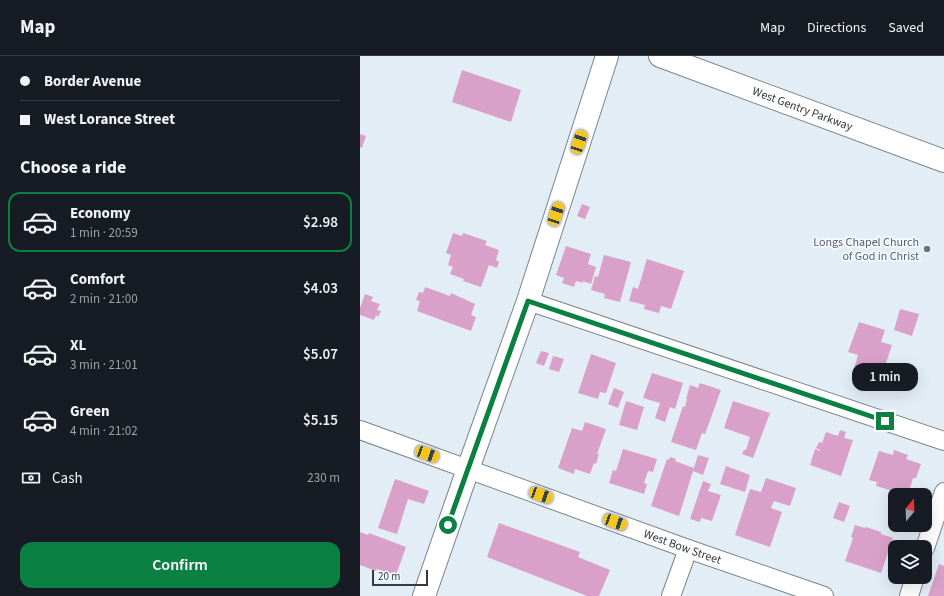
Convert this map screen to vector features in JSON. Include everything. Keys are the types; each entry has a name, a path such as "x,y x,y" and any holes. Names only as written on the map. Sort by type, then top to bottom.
{"street":[{"path":"424,596 528,301 607,56"},
{"name":"West Gentry Parkway","path":"660,56 944,161"},
{"path":"528,301 944,441"},
{"name":"West Bow Street","path":"360,430 824,596"},
{"path":"928,540 944,492"},
{"path":"671,596 688,548"},
{"path":"909,596 913,584"}],"building":[{"path":"462,70 521,90 511,122 452,102"},
{"path":"360,134 366,136 362,148 360,147"},
{"path":"582,204 590,207 585,219 577,216"},
{"path":"453,233 462,236 463,233 487,241 485,245 499,250 496,260 499,262 497,268 489,265 481,287 463,281 464,279 450,274 453,267 448,265 451,255 446,253"},
{"path":"566,246 591,254 588,264 596,267 591,284 583,281 583,283 576,281 574,287 562,283 564,278 556,275"},
{"path":"604,255 631,262 620,302 604,298 605,294 591,290 595,276 598,277"},
{"path":"647,259 684,271 671,309 661,306 659,313 644,309 645,305 629,301 633,287 638,289"},
{"path":"425,287 450,296 451,293 475,304 471,315 476,317 471,331 417,311 420,301 416,300 419,292 423,293"},
{"path":"365,294 373,297 371,301 380,304 377,310 381,311 378,317 376,315 374,320 360,315 360,308"},
{"path":"900,309 919,314 912,336 894,330"},
{"path":"859,322 885,330 881,342 892,345 879,384 852,375 858,355 848,352"},
{"path":"541,351 549,353 544,366 536,363"},
{"path":"591,354 616,363 606,393 600,392 598,399 578,393"},
{"path":"553,356 564,359 559,372 549,369"},
{"path":"652,373 683,383 675,409 670,407 665,422 655,418 660,403 643,398"},
{"path":"700,383 721,390 705,434 702,433 696,450 671,442 683,406 685,407 690,385 698,388"},
{"path":"614,388 624,392 618,408 608,404"},
{"path":"626,401 644,407 637,430 619,425"},
{"path":"733,401 770,413 753,458 742,454 744,450 746,450 750,437 724,428"},
{"path":"585,422 606,429 597,454 599,454 596,464 594,463 590,474 575,469 574,474 558,468 572,428 582,431"},
{"path":"840,430 846,432 844,438 853,440 841,476 810,465 815,449 820,451 816,448 819,442 822,443 826,432 838,436"},
{"path":"623,449 657,459 653,472 648,471 644,483 647,484 644,494 609,483 613,470 616,471"},
{"path":"894,450 908,455 906,459 921,464 916,478 913,478 910,488 888,488 888,489 876,486 877,482 869,480 879,451 893,455"},
{"path":"698,455 709,458 703,475 693,471 679,516 651,506 667,459 669,460 670,457 676,459 675,461 694,468"},
{"path":"726,466 750,475 745,492 720,484"},
{"path":"766,478 796,488 790,506 774,501 771,508 782,512 770,547 735,535 750,489 761,492"},
{"path":"395,479 429,491 424,504 408,499 397,534 378,528"},
{"path":"703,481 711,484 708,491 721,495 712,521 701,518 700,522 690,519"},
{"path":"839,502 850,506 844,522 833,518"},
{"path":"499,523 580,552 578,557 610,570 599,596 587,596 487,557"},
{"path":"855,525 881,532 881,534 893,538 892,540 888,540 888,553 881,573 845,561 853,538 851,537"},
{"path":"360,532 368,535 369,533 406,547 396,575 377,569 376,571 360,565"},
{"path":"939,564 944,566 944,596 928,596"}],"place":[{"name":"Longs Chapel Church of God in Christ","path":"927,249"}],"route":[{"path":"448,525 528,301 885,421"}]}
